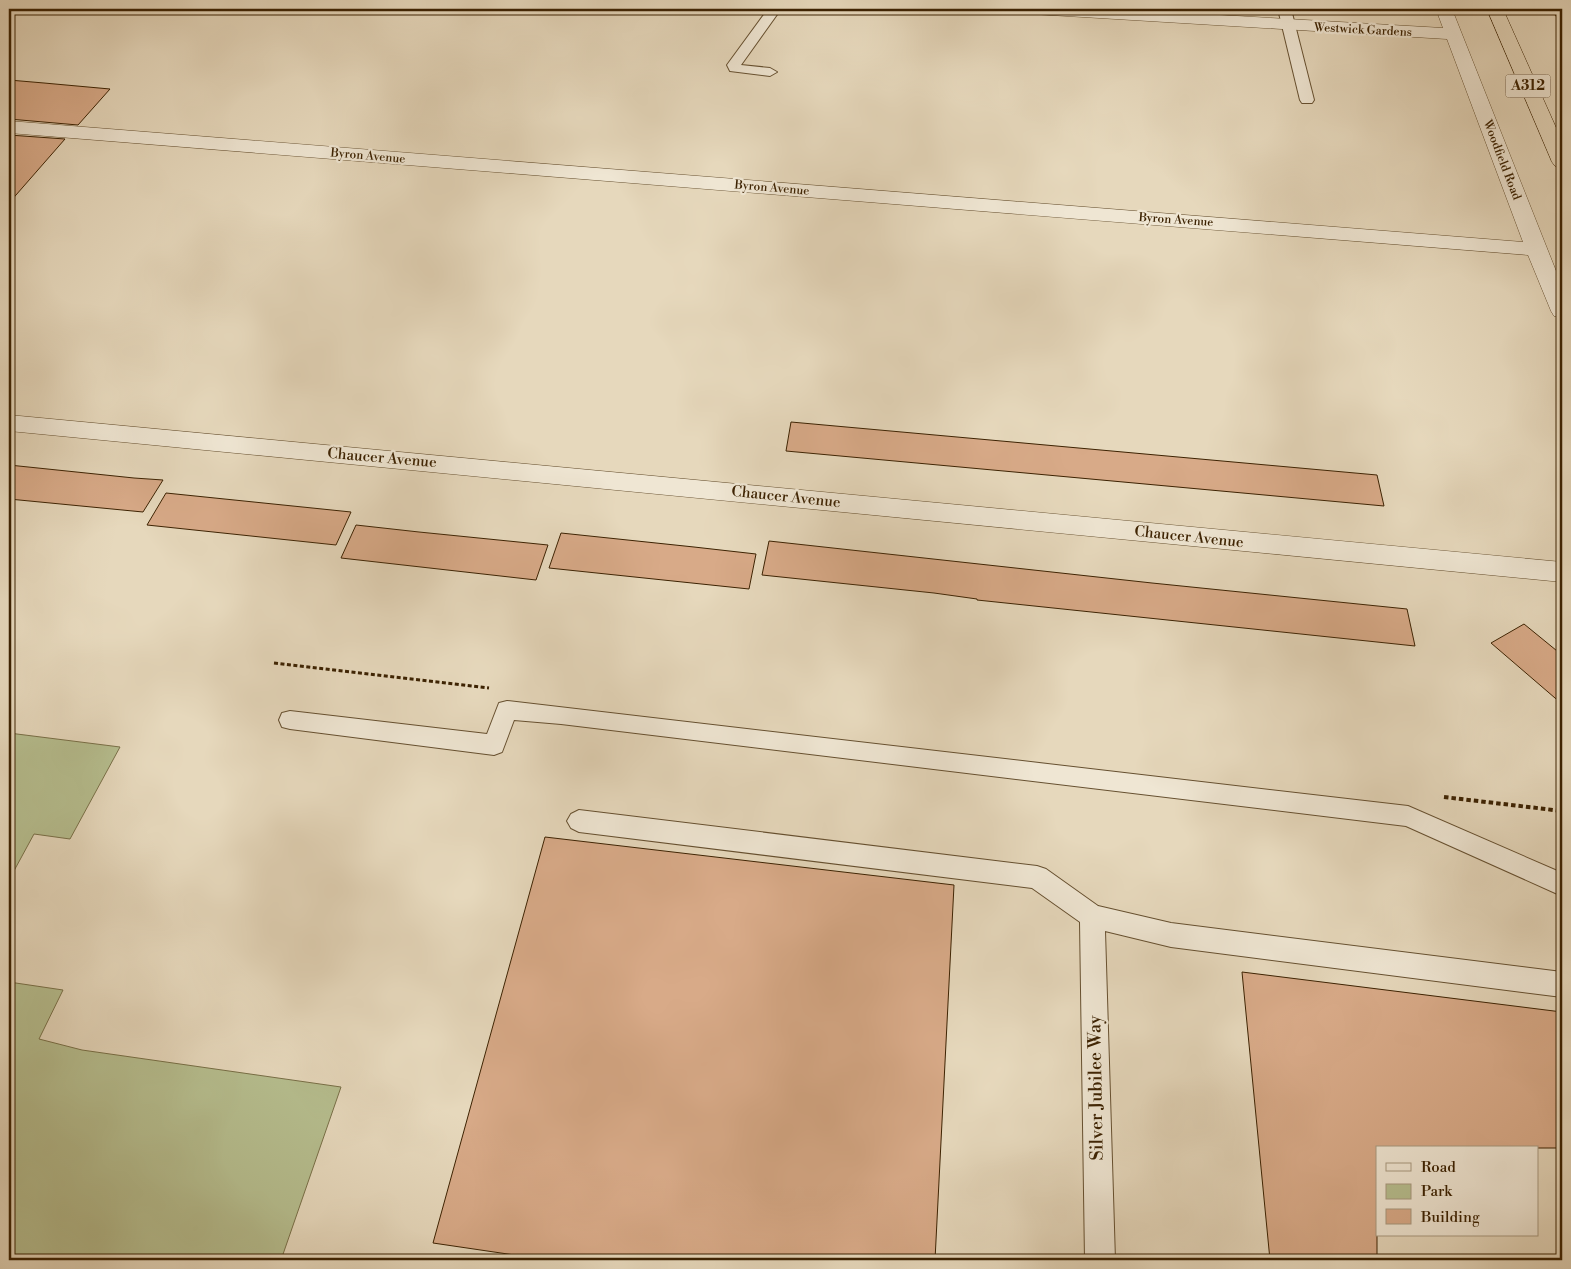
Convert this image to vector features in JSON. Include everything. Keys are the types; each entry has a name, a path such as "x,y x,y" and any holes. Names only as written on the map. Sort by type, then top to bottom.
{"highway":[{"name":"A312","path":"1495,9 1562,162"}],"street":[{"name":"Westwick Gardens","path":"1033,9 1286,17 1453,34"},
{"name":"Woodfield Road","path":"1444,9 1536,249 1562,311"},
{"name":"Byron Avenue","path":"9,127 1536,249"},
{"name":"Chaucer Avenue","path":"9,422 1562,572"}],"lane":[{"path":"770,72 735,68 734,65 774,9"},
{"path":"1286,17 1307,100"},
{"path":"290,720 494,745 507,710 543,713 1408,816 1562,885"},
{"path":"579,820 1037,877 1092,916 1171,935 1562,985"},
{"name":"Silver Jubilee Way","path":"1092,916 1100,1260"}],"green space":[{"path":"9,733 120,747 70,839 34,834 9,880"},
{"path":"9,982 63,990 39,1039 82,1050 341,1087 281,1260 9,1260"}],"building":[{"path":"9,80 110,89 78,125 9,119"},
{"path":"9,135 65,139 9,203"},
{"path":"791,422 1377,475 1384,506 786,451"},
{"path":"9,465 163,480 143,512 9,499"},
{"path":"166,493 351,512 336,545 147,525"},
{"path":"356,525 548,545 536,580 341,558"},
{"path":"561,533 756,554 749,589 549,568"},
{"path":"769,541 1407,609 1415,646 977,600 934,593 762,575"},
{"path":"1524,624 1562,655 1562,704 1491,643"},
{"path":"545,837 954,885 935,1260 527,1260 528,1257 433,1243"},
{"path":"1242,972 1562,1012 1562,1148 1538,1148 1538,1146 1376,1146 1377,1260 1270,1260"}]}
